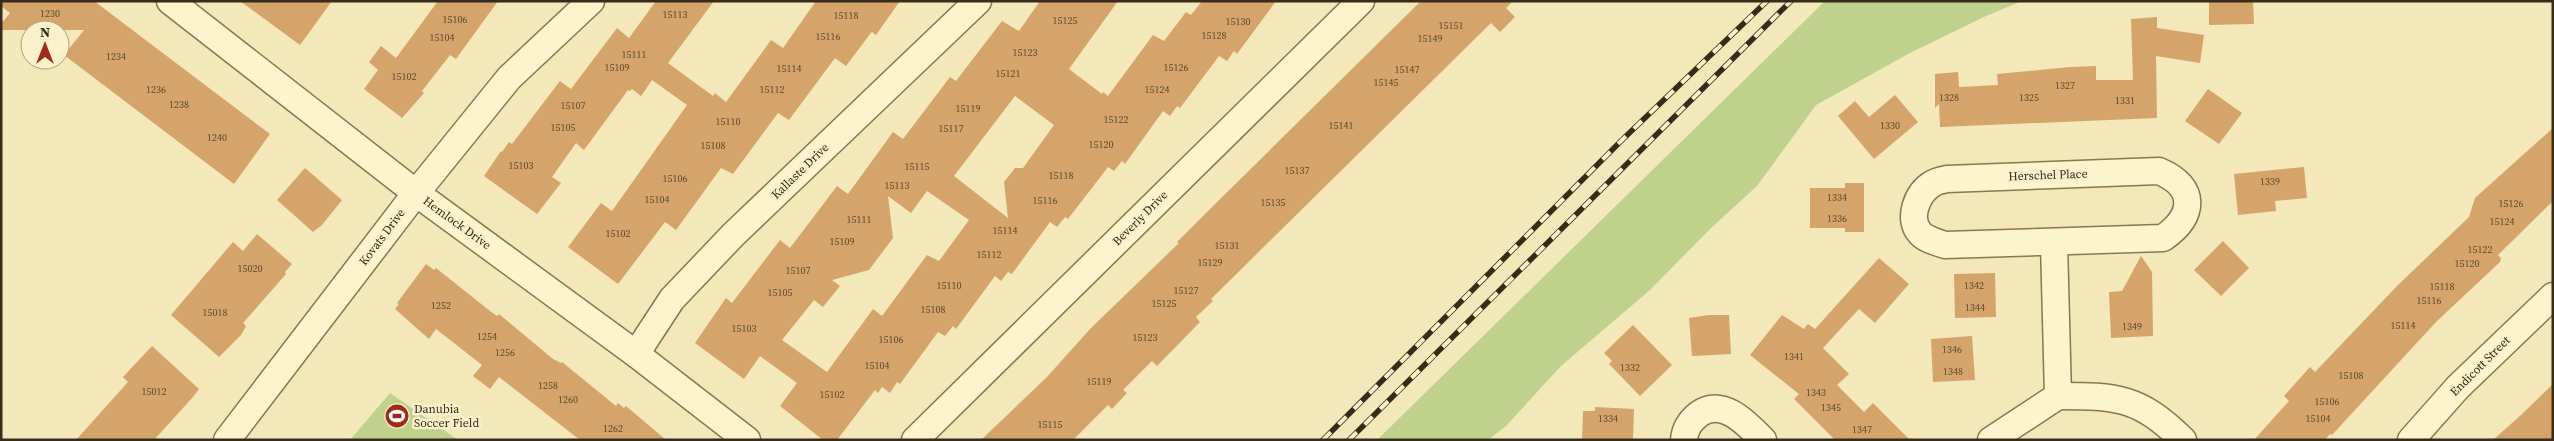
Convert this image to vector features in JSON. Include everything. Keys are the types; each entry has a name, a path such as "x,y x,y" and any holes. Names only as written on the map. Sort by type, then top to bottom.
{"street":[{"name":"Kovats Drive","path":"227,440 416,193 509,78 591,1"},
{"name":"Kallaste Drive","path":"636,354 672,299 733,235 978,1"},
{"name":"Beverly Drive","path":"917,437 1361,1"},
{"name":"Hemlock Drive","path":"185,6 416,193 636,354 747,440"},
{"name":"Herschel Place","path":"2159,171 2175,178 2184,187 2187,202 2186,215 2178,228 2163,238 2054,243 1945,245 1930,240 1919,232 1915,221 1914,207 1922,192 1932,183 1947,179 2159,171"},
{"path":"2054,243 2058,396"},
{"name":"Endicott Street","path":"2411,440 2458,387 2553,296"},
{"path":"1991,440 2058,396 2091,396 2122,400 2142,406 2163,420 2183,440"},
{"path":"1684,440 1690,421 1706,409 1725,410 1741,418 1763,440"}],"green space":[{"path":"1825,1 2022,1 1986,16 1910,53 1816,105 1757,186 1711,228 1650,290 1561,366 1506,426 1488,440 1377,440"},
{"name":"Danubia Soccer Field","path":"390,393 458,440 350,440"}],"building":[{"path":"1,1 94,1 270,134 234,184 70,60 70,48 84,30 70,30 70,20 20,20 20,30 1,30 1,24 10,13 1,6"},
{"path":"240,1 332,1 300,45"},
{"path":"438,1 498,1 456,59 450,55 422,91 424,93 402,118 364,89 378,70 369,62 381,46 396,58"},
{"path":"656,1 714,1 668,63 713,96 715,93 726,102 771,40 783,48 816,1 900,1 876,35 872,32 870,34 846,66 835,58 789,120 778,113 733,174 721,168 676,230 665,222 618,284 568,247 601,203 612,211 687,105 652,80 641,96 632,89 628,90 584,150 576,143 552,177 561,183 537,214 484,176 501,151 509,142 512,144 560,81 571,89 617,28 629,38"},
{"path":"1040,1 1118,1 1069,69 1102,94 1103,92 1108,96 1153,35 1164,41 1186,12 1191,15 1202,1 1276,1 1237,54 1234,51 1227,61 1219,56 1180,108 1177,106 1170,116 1163,111 1125,164 1122,161 1114,171 1108,167 1068,219 1065,217 1057,227 1050,222 1012,274 1008,272 1001,281 995,276 956,329 953,326 945,336 938,332 900,384 897,382 890,393 882,387 878,393 875,390 837,440 823,440 780,406 797,383 760,356 744,379 695,343 726,298 732,303 780,240 790,248 837,186 848,194 893,132 903,139 950,77 956,81 1002,21 1019,31","holes":["1015,96 1054,125 1023,168 1015,168 1004,182 1008,218 954,176","927,191 969,220 939,261 927,255 882,316 873,309 827,372 782,340 814,300 823,307 840,286 832,280 869,270 893,238 888,196 911,213"]},
{"path":"1421,1 1513,1 1506,8 1515,17 1500,32 1491,23 1211,299 1213,301 1196,317 1200,322 1157,366 1152,361 1123,390 1127,393 1112,409 1108,405 1073,440 981,440 1047,377 1090,329 1179,243 1177,242"},
{"path":"2209,1 2253,1 2254,24 2209,25"},
{"path":"2157,17 2157,28 2204,35 2200,63 2156,56 2157,118 1940,127 1939,104 1935,108 1935,74 1958,72 1959,87 1998,85 1997,74 2096,66 2096,80 2133,80 2131,19"},
{"path":"2208,89 2242,113 2219,144 2185,121"},
{"path":"1895,95 1918,122 1874,159 1838,116 1855,101 1869,117"},
{"path":"2553,128 2553,201 2498,255 2501,258 2500,262 2436,322 2332,435 2330,434 2325,440 2254,440 2289,401 2284,396 2310,367 2315,372 2397,286 2469,217 2475,198"},
{"path":"2304,167 2307,198 2275,201 2276,211 2238,215 2234,174"},
{"path":"305,168 342,200 322,225 313,232 277,200"},
{"path":"1845,183 1864,183 1864,232 1845,232 1845,228 1810,228 1810,188 1845,188"},
{"path":"257,234 292,264 285,272 286,274 243,323 246,326 241,335 219,357 171,315 233,242 243,251"},
{"path":"2223,241 2249,268 2221,296 2194,270"},
{"path":"2141,256 2152,272 2153,336 2111,338 2109,292 2122,291"},
{"path":"1879,258 1909,284 1875,323 1859,309 1823,348 1849,374 1837,385 1864,412 1873,403 1910,440 1835,440 1794,399 1799,394 1750,355 1782,315 1804,329 1808,324 1815,329"},
{"path":"426,264 434,270 436,268 497,316 499,314 553,359 562,362 616,406 618,403 624,408 626,406 666,440 580,440 499,377 490,389 473,376 482,365 436,329 429,339 395,309 399,304 397,303"},
{"path":"1995,273 1996,317 1955,318 1954,274"},
{"path":"1729,315 1731,354 1692,356 1689,318"},
{"path":"1633,325 1672,365 1640,396 1609,364 1612,361 1604,353"},
{"path":"1972,336 1975,380 1933,382 1931,339"},
{"path":"152,346 199,389 193,397 154,440 76,440 128,382 123,377"},
{"path":"2553,384 2553,440 2493,440 2521,415"},
{"path":"1595,407 1634,409 1633,440 1582,440 1583,411 1595,411"}],"railway":[{"path":"1323,440 1622,140 1767,1"},
{"path":"1349,440 1791,1"}],"place":[{"name":"Danubia Soccer Field","path":"397,416"}]}
